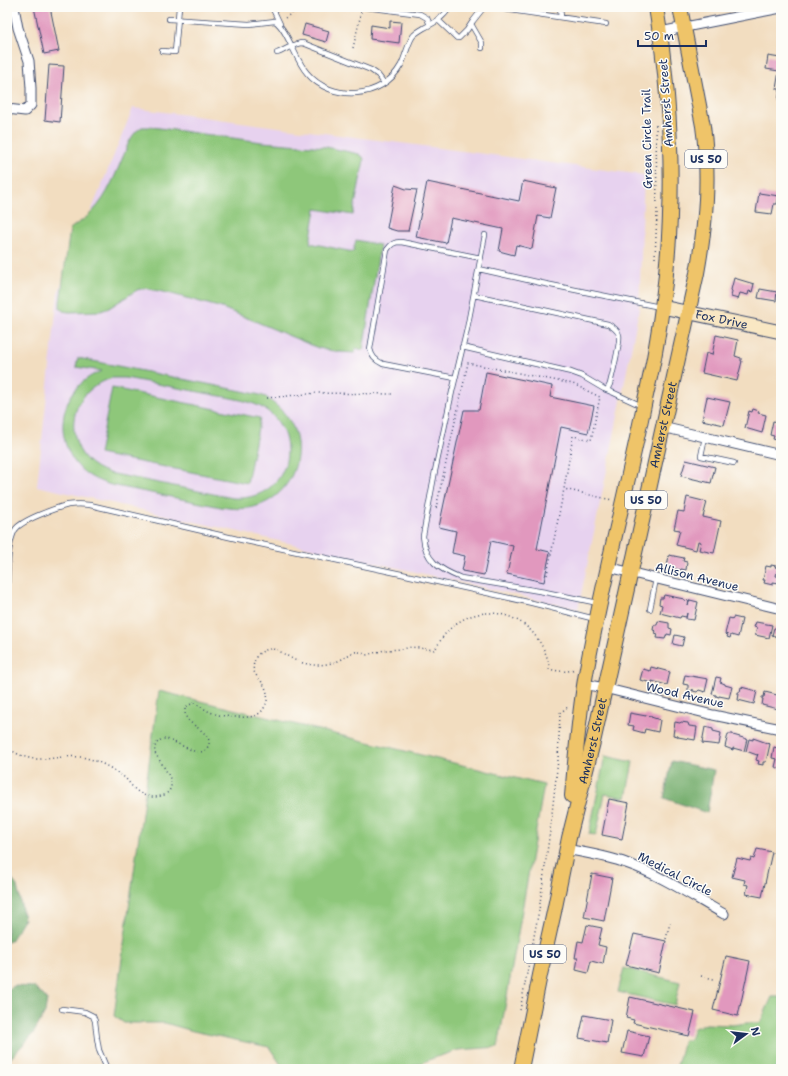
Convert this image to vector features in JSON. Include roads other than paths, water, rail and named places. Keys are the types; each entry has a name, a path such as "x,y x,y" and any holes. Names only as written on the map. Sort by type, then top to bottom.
{"main road":[{"name":"Amherst Street","path":"567,844 584,684 608,567 641,423 662,307 670,188 669,129 660,32 656,7"},
{"name":"Amherst Street","path":"521,1069 567,844 594,738 703,241 707,185 706,154 703,126 680,7"},
{"name":"Fox Drive","path":"662,307 781,332"},
{"path":"650,376 652,402 650,423 653,427 662,427"},
{"path":"600,604 610,608 614,614 615,642"}],"street":[{"path":"7,109 25,111 31,105 29,61 18,28 14,7"},
{"path":"660,32 745,13 781,8"},
{"path":"662,427 781,455"},
{"name":"Allison Avenue","path":"608,567 781,609"},
{"name":"Wood Avenue","path":"584,684 714,715 781,729"},
{"name":"Medical Circle","path":"567,844 625,862 647,871 724,914"}],"lane":[{"path":"162,51 175,52 179,7"},
{"path":"272,7 282,29 307,74 316,82 333,91 345,94 366,92 384,83 395,74 401,66 413,35 438,20 450,7"},
{"path":"365,7 420,14 428,18 430,25"},
{"path":"438,20 458,39 467,30 472,21 484,7"},
{"path":"490,7 606,24"},
{"path":"560,7 561,17"},
{"path":"169,19 249,24 274,21 282,29"},
{"path":"471,24 482,43 482,48"},
{"path":"277,53 300,43 307,44 377,73 384,83"},
{"path":"485,235 467,329 435,471 422,536 423,544 426,553 431,560 449,573 461,578 545,592 600,604"},
{"path":"455,378 383,364 376,361 372,356 370,349 387,250 390,245 395,242 401,242 481,258"},
{"path":"479,269 541,284 662,307"},
{"path":"474,295 613,326 617,330 620,338 610,384 607,390"},
{"path":"462,347 572,372 643,407"},
{"path":"705,438 701,456 734,463"},
{"path":"7,589 11,539 15,529 30,519 69,505 79,504 90,505 246,541 406,575 597,619"},
{"path":"650,609 656,579"},
{"path":"62,1009 85,1012 93,1016 99,1050 107,1069"}],"waterway":[{"path":"776,1069 781,1063"}]}
